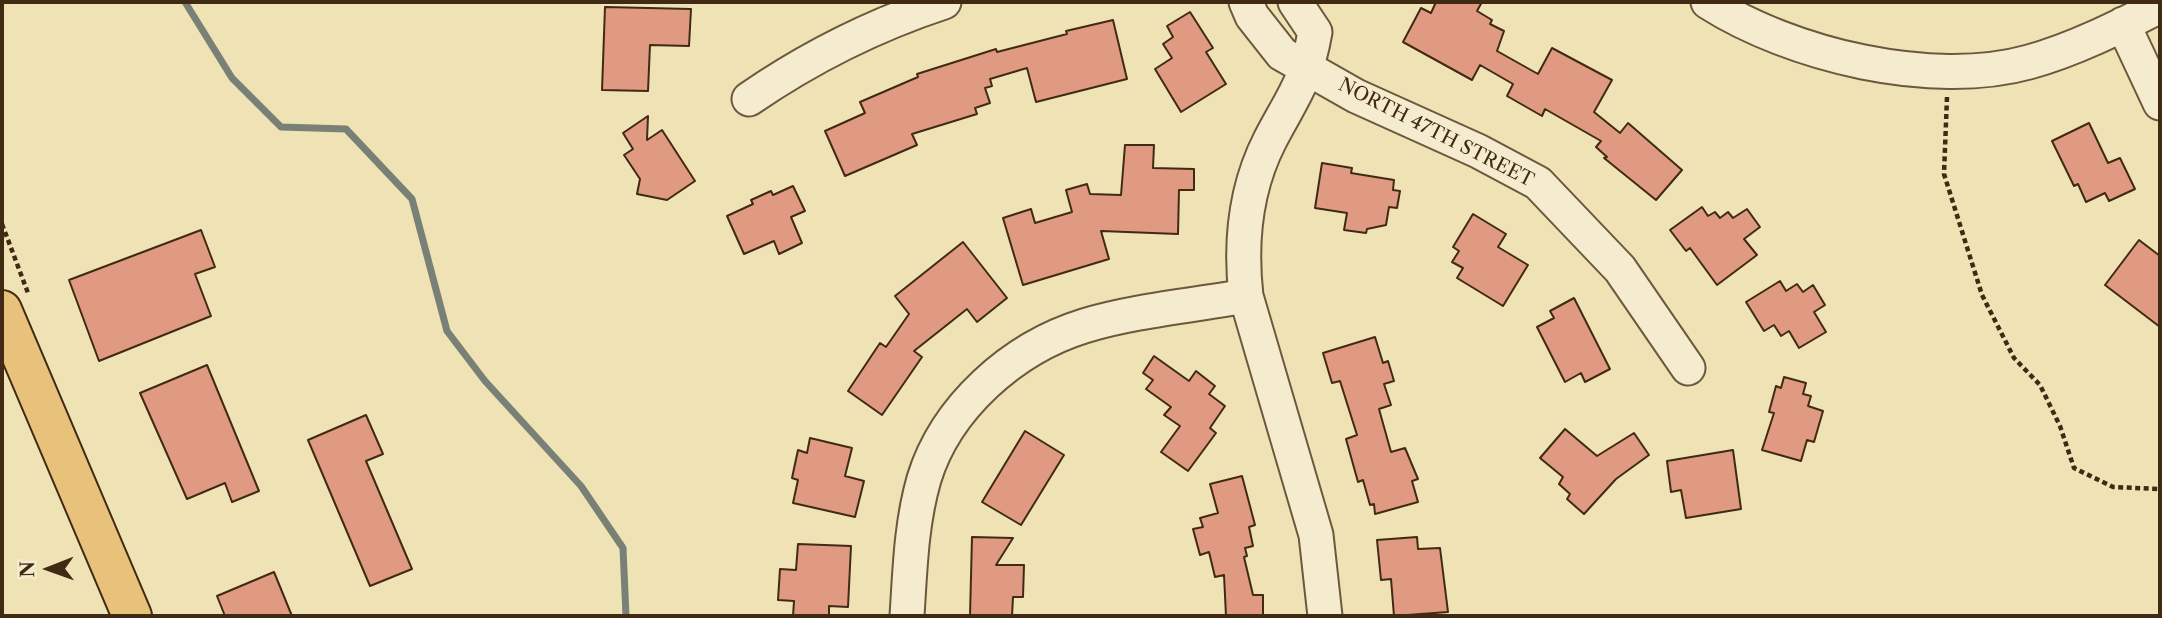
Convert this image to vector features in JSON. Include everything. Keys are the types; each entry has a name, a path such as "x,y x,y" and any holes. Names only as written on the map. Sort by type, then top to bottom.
{"main road":[{"path":"2,310 132,616"}],"street":[{"path":"749,99 791,70 841,43 944,2"},
{"name":"NORTH 47TH STREET","path":"1246,2 1252,16 1282,54 1356,96 1478,151 1538,183 1620,269 1688,368"},
{"path":"1295,2 1315,32 1309,68 1298,95 1270,141 1251,194 1244,225 1242,262 1246,296 1316,535 1325,616"},
{"path":"1708,2 1772,36 1819,53 1933,69 1972,71 2029,62 2160,6"},
{"path":"2123,24 2160,103"},
{"path":"907,616 913,528 924,478 952,423 988,381 1034,349 1085,326 1246,296"}],"path":[{"path":"1947,97 1944,174 1982,295 2014,358 2040,385 2060,426 2074,468 2113,487 2160,489"},
{"path":"2,224 13,254"}],"building":[{"path":"1436,2 1482,2 1477,11 1492,20 1490,24 1504,31 1497,51 1538,74 1552,48 1612,80 1594,112 1620,133 1628,123 1682,170 1656,200 1604,158 1607,157 1596,147 1601,141 1545,109 1542,116 1507,96 1513,84 1480,65 1472,80 1403,42 1421,8 1431,13"},
{"path":"605,7 691,9 689,46 650,45 648,91 602,90"},
{"path":"1190,12 1213,48 1206,52 1226,84 1181,112 1155,69 1172,58 1163,44 1173,37 1167,26"},
{"path":"1113,20 1127,79 1036,102 1027,68 990,79 992,86 985,88 990,103 975,108 977,114 912,134 917,145 845,176 825,131 865,113 860,102 918,77 917,74 996,49 997,52"},
{"path":"648,116 647,140 662,130 695,181 667,200 637,194 640,179 624,155 633,149 623,133"},
{"path":"2089,123 2108,163 2120,158 2135,189 2109,201 2105,193 2086,202 2078,184 2074,186 2052,141"},
{"path":"1125,145 1154,145 1153,168 1194,169 1194,190 1179,190 1178,234 1101,231 1109,259 1023,285 1003,218 1031,209 1035,223 1072,212 1066,190 1087,184 1090,194 1121,195"},
{"path":"1322,163 1352,168 1351,173 1394,180 1393,190 1400,191 1397,208 1389,207 1386,225 1367,229 1366,233 1344,230 1347,213 1315,208"},
{"path":"793,186 805,211 791,217 802,243 779,254 774,241 744,254 727,216 753,204 751,200 771,191 773,195"},
{"path":"1702,207 1708,216 1715,212 1720,218 1728,212 1733,218 1747,209 1760,227 1744,239 1757,255 1717,285 1690,248 1686,251 1670,230"},
{"path":"1473,214 1506,234 1498,247 1528,265 1503,306 1457,278 1463,268 1452,262 1459,251 1453,247"},
{"path":"201,230 215,267 195,274 211,316 99,361 69,280"},
{"path":"2139,240 2160,256 2160,327 2105,285"},
{"path":"963,242 1007,298 977,322 967,309 914,351 922,357 882,415 848,391 880,343 886,347 909,314 895,296"},
{"path":"1780,281 1786,291 1797,284 1803,292 1813,285 1825,305 1814,312 1826,332 1799,348 1789,331 1781,336 1774,325 1764,331 1746,302"},
{"path":"1574,298 1610,369 1585,382 1581,373 1565,382 1537,327 1554,318 1550,311"},
{"path":"1375,337 1383,363 1388,361 1394,381 1384,384 1391,405 1379,409 1391,452 1405,448 1418,479 1412,481 1418,502 1375,514 1374,504 1370,505 1363,480 1358,482 1346,439 1357,435 1340,381 1332,383 1323,353"},
{"path":"1154,356 1189,381 1196,371 1215,386 1209,394 1225,406 1210,428 1216,433 1188,471 1161,452 1180,426 1164,415 1171,407 1146,389 1153,380 1143,373"},
{"path":"207,365 259,491 232,502 225,483 187,499 140,393"},
{"path":"1784,377 1806,383 1803,394 1811,396 1808,406 1823,411 1814,442 1807,440 1801,461 1762,450 1774,413 1769,412 1776,386 1781,388"},
{"path":"366,415 383,454 366,461 412,569 370,586 308,440"},
{"path":"1565,429 1597,456 1634,433 1649,455 1616,479 1584,514 1567,499 1570,494 1559,484 1563,477 1540,458"},
{"path":"1025,431 1064,455 1021,525 982,502"},
{"path":"810,438 852,448 845,476 864,481 855,517 793,503 798,480 792,478 798,450 807,453"},
{"path":"1733,450 1741,509 1686,518 1681,490 1671,492 1667,461"},
{"path":"1242,476 1255,525 1249,527 1253,546 1245,548 1247,556 1244,557 1253,595 1263,595 1263,616 1226,616 1224,575 1215,577 1209,552 1200,555 1193,529 1203,527 1200,518 1218,513 1210,484"},
{"path":"972,537 1013,538 996,565 1024,565 1023,597 1013,597 1012,616 970,616"},
{"path":"1417,537 1418,549 1440,548 1448,612 1394,616 1391,579 1381,580 1377,540"},
{"path":"798,544 851,546 848,607 829,606 829,616 793,616 794,601 778,600 780,569 796,570"},
{"path":"274,572 292,616 225,616 217,596"}],"waterway":[{"path":"185,2 232,78 281,127 346,129 412,199 447,331 485,381 581,486 623,548 626,616"}]}
